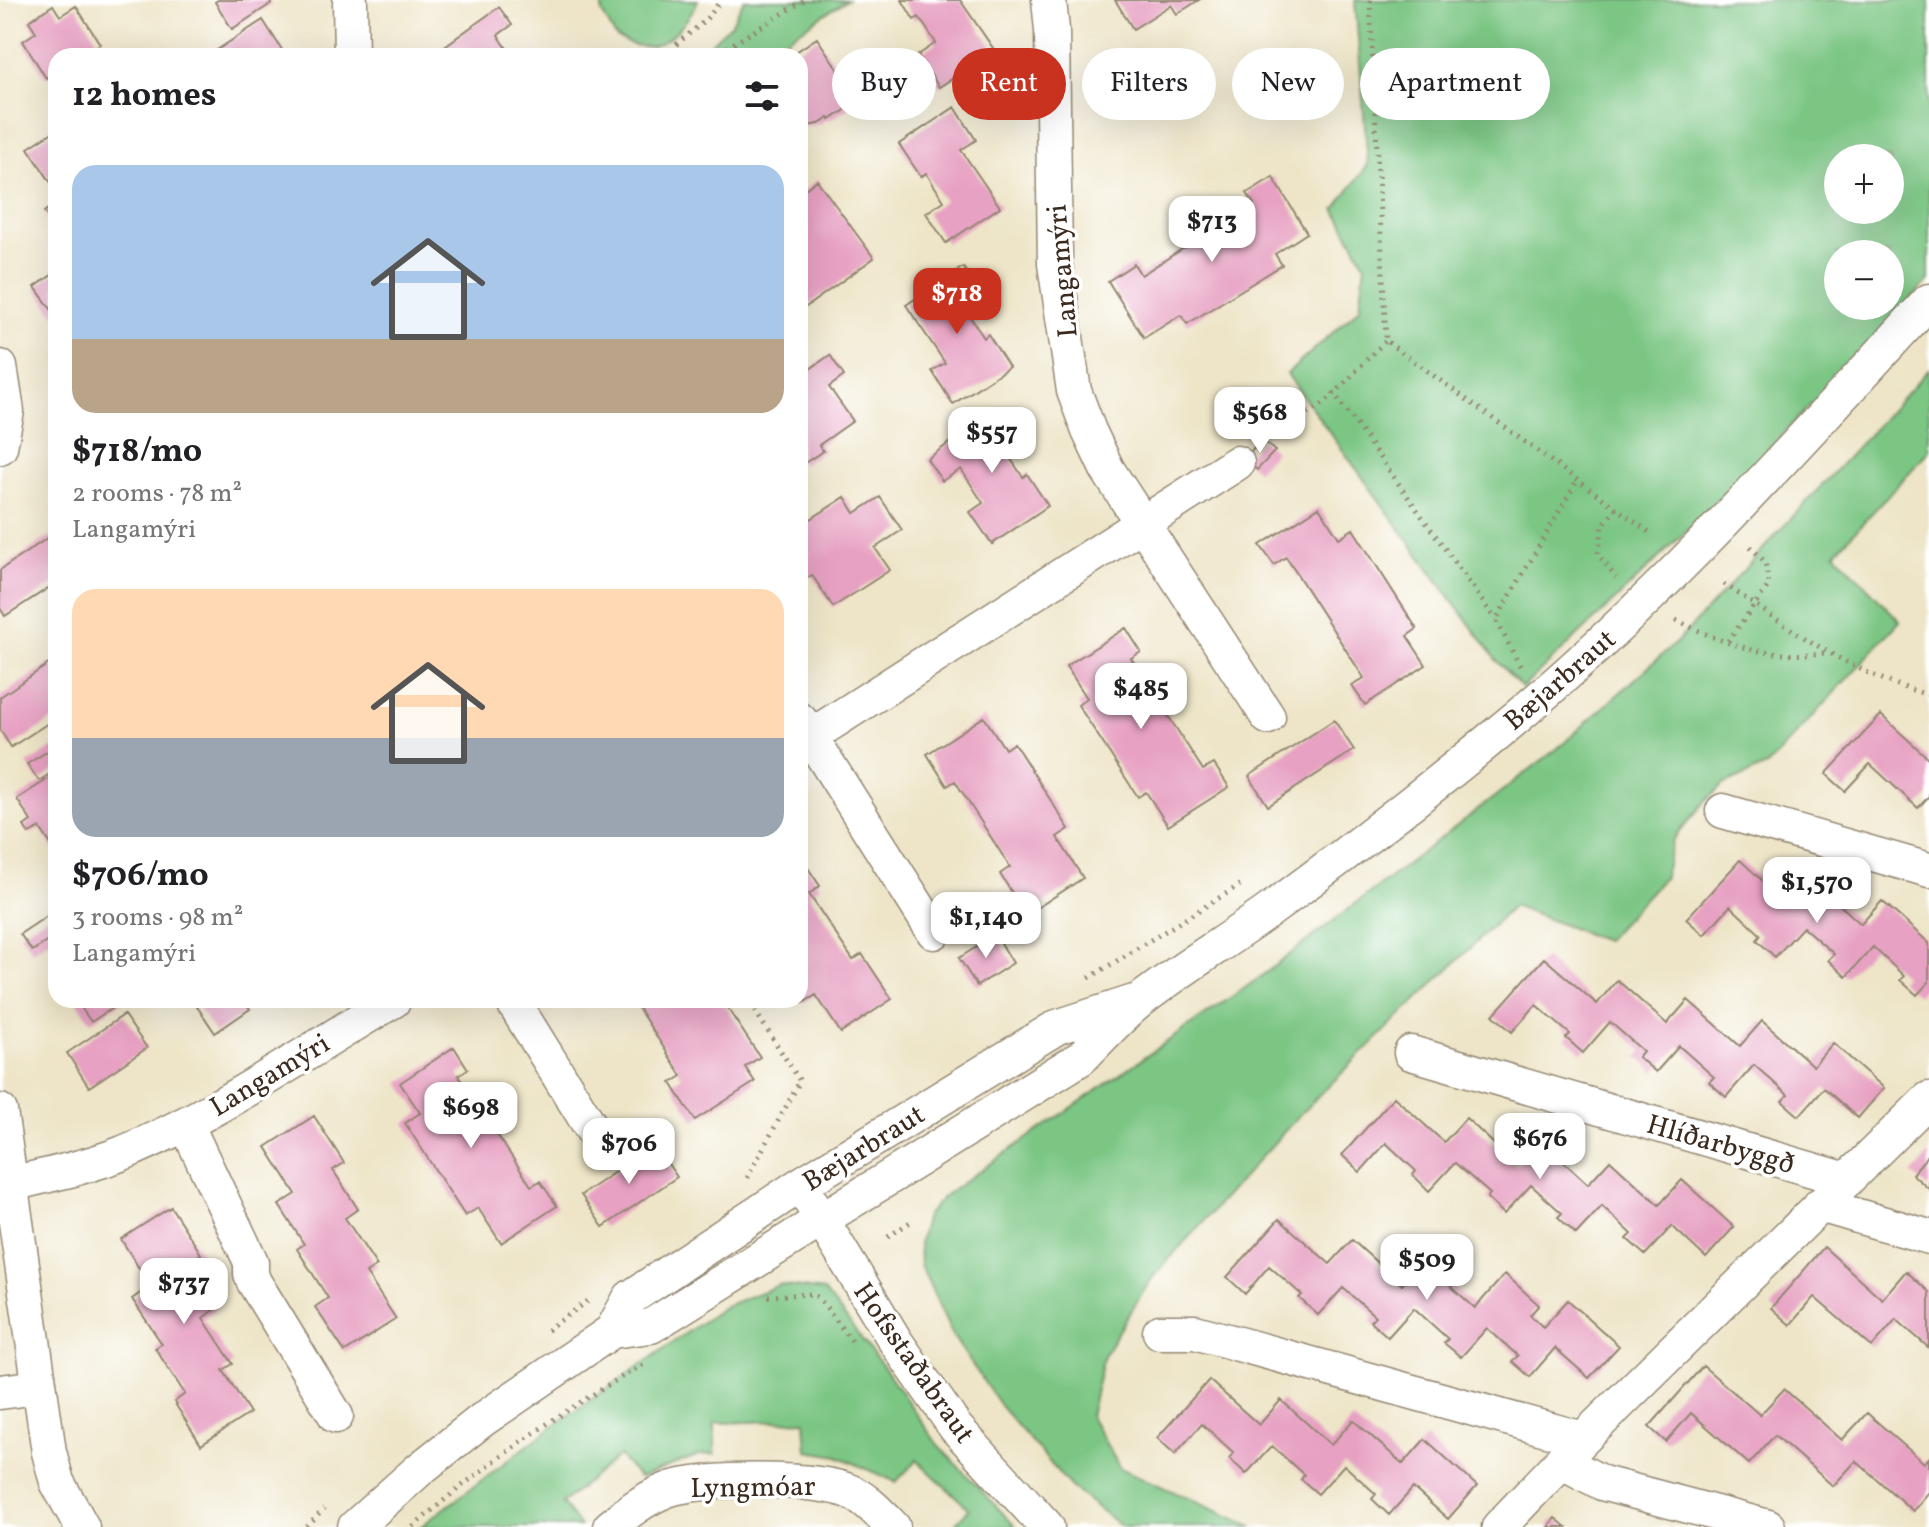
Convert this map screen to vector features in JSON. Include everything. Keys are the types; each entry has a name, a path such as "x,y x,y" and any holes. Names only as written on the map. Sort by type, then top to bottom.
{"street":[{"path":"350,0 351,48"},
{"name":"Langamýri","path":"1049,0 1055,264 1074,391 1107,469 1268,717"},
{"name":"Bæjarbraut","path":"612,1331 651,1326 1081,1058 1140,1000 1265,914 1393,818 1593,651 1774,469 1929,301"},
{"path":"0,367 7,411 0,447"},
{"path":"808,730 1237,463"},
{"path":"808,741 934,932"},
{"path":"1723,811 1929,870"},
{"name":"Bæjarbraut","path":"355,1527 420,1469 482,1420 612,1331 630,1298 800,1185 1057,1027 1140,1000"},
{"name":"Langamýri","path":"11,1184 109,1158 186,1124 381,1008"},
{"path":"517,1008 605,1150"},
{"name":"Hlíðarbyggð","path":"1411,1053 1847,1180"},
{"name":"Hlíðarbyggð","path":"1499,1527 1572,1450 1929,1099"},
{"path":"0,1111 49,1452 57,1482 82,1527"},
{"name":"Langamýri","path":"186,1124 251,1262 254,1282 336,1416"},
{"name":"Hofsstaðabraut","path":"800,1185 896,1342 956,1428 1047,1527"},
{"name":"Hlíðarbyggð","path":"1820,1205 1929,1237"},
{"path":"1160,1332 1195,1332 1572,1450 1602,1483 1768,1527"},
{"path":"0,1392 38,1387"},
{"name":"Lyngmóar","path":"610,1527 641,1502 669,1489 736,1481 830,1484 865,1499 893,1527"}],"path":[{"path":"672,48 712,16 720,0"},
{"path":"726,48 805,0"},
{"path":"1237,463 1267,429 1322,405 1386,341 1370,0"},
{"path":"1386,341 1649,532"},
{"path":"1333,392 1496,620 1520,666"},
{"path":"1496,620 1577,481"},
{"path":"1606,588 1617,577 1598,554 1598,548 1603,525 1616,508"},
{"path":"1728,641 1769,585 1765,562 1750,546"},
{"path":"1724,584 1826,653 1890,684 1929,695"},
{"path":"1676,620 1746,649 1790,656 1826,653"},
{"path":"1511,674 1528,659"},
{"path":"1085,980 1244,882"},
{"path":"753,1008 800,1081 742,1187 754,1181"},
{"path":"888,1237 910,1222"},
{"path":"761,1299 772,1295 800,1294"},
{"path":"543,1333 590,1299"},
{"path":"413,1527 490,1464 594,1392 646,1362"},
{"path":"307,1527 326,1506"}],"green space":[{"path":"602,0 698,0 686,21 674,33 649,47 616,38 602,13"},
{"path":"744,0 847,0 772,48 706,48 732,23"},
{"path":"1355,0 1929,0 1929,280 1904,307 1904,240 1824,240 1824,320 1891,320 1729,488 1522,688 1496,660 1287,374 1360,308 1365,264 1335,209 1368,165 1364,120 1550,120 1550,48 1360,48 1360,63"},
{"path":"1929,369 1929,451 1835,553 1900,621 1767,766 1723,785 1702,805 1673,840 1664,877 1605,941 1513,906 1301,1113 1152,1278 1104,1355 1090,1416 1120,1468 1253,1527 1122,1527 1071,1487 1001,1407 954,1338 920,1264 919,1241 926,1216 944,1196 1259,978 1558,748 1680,639"},
{"path":"779,1285 824,1291 888,1373 938,1445 1016,1527 952,1527 969,1509 917,1460 896,1482 838,1456 807,1451 805,1420 715,1423 715,1454 699,1455 639,1478 619,1456 562,1503 580,1527 420,1527 552,1427 725,1306"}],"building":[{"path":"269,0 271,4 232,29 215,2"},
{"path":"902,0 960,0 993,48 952,48 952,79 939,87 936,82 936,48 928,48 936,43 919,17 914,20"},
{"path":"1115,0 1199,0 1177,14 1171,5 1133,29"},
{"path":"53,5 60,16 76,6 100,44 93,48 48,48 46,78 23,41 36,32 29,21"},
{"path":"499,7 512,25 498,35 507,48 442,48"},
{"path":"263,20 281,48 220,48"},
{"path":"817,38 832,60 832,119 808,126 808,48 802,48"},
{"path":"952,109 952,120 963,120 976,140 961,150 1000,207 946,243 926,213 944,201 926,173 921,177 899,144"},
{"path":"48,135 48,178 28,148"},
{"path":"1273,177 1307,233 1275,254 1282,265 1187,324 1181,315 1144,338 1108,281 1134,264 1141,275 1254,204 1247,193"},
{"path":"817,180 874,258 808,305 808,187"},
{"path":"963,267 984,300 967,312 984,338 988,334 1009,367 953,404 932,371 945,363 906,305"},
{"path":"48,278 48,305 35,287"},
{"path":"830,355 844,376 829,387 853,421 819,445 823,451 808,461 808,370"},
{"path":"1000,407 1021,438 1004,449 1023,477 1027,474 1048,506 992,544 970,512 983,503 961,469 942,481 927,459"},
{"path":"1262,440 1275,451 1257,470 1244,459"},
{"path":"845,497 855,513 880,497 902,530 875,548 890,570 833,607 812,575 808,577 808,521"},
{"path":"1319,507 1339,538 1353,529 1417,629 1407,636 1426,665 1365,705 1352,686 1364,678 1286,557 1274,565 1260,545"},
{"path":"48,538 48,588 5,616 0,608 0,570"},
{"path":"1126,628 1141,652 1131,658 1203,770 1214,764 1229,787 1168,826 1146,792 1138,797 1078,705 1087,698 1066,666"},
{"path":"48,664 48,723 11,747 0,730 0,697"},
{"path":"1881,715 1929,759 1929,796 1918,808 1870,764 1845,791 1826,774"},
{"path":"984,717 1005,749 1014,743 1069,829 1057,837 1083,878 1026,915 1000,874 1010,867 955,781 947,786 927,754"},
{"path":"1334,720 1354,750 1268,806 1249,776"},
{"path":"48,751 48,775 39,781 27,764"},
{"path":"48,779 48,840 40,828 29,834 24,826 31,821 17,799"},
{"path":"1740,860 1789,905 1812,880 1861,924 1882,901 1929,943 1929,982 1917,995 1900,980 1904,976 1873,947 1846,977 1828,960 1834,954 1803,927 1775,957 1757,940 1761,935 1730,906 1704,935 1686,919"},
{"path":"808,868 820,886 809,894 853,960 862,954 892,999 841,1033 816,995 808,1000"},
{"path":"48,915 48,941 32,951 20,934"},
{"path":"996,935 1013,963 977,986 959,958"},
{"path":"1544,958 1597,1004 1617,980 1667,1024 1688,1000 1740,1046 1762,1021 1813,1066 1833,1043 1884,1088 1858,1118 1824,1088 1799,1116 1782,1101 1788,1095 1754,1065 1726,1097 1709,1082 1714,1077 1679,1046 1656,1072 1638,1057 1643,1051 1610,1022 1583,1053 1566,1038 1570,1034 1536,1005 1512,1032 1493,1015"},
{"path":"81,1008 113,1008 91,1022"},
{"path":"198,1008 249,1008 250,1009 215,1033"},
{"path":"638,1008 727,1008 760,1057 745,1067 755,1082 695,1120 671,1083 682,1076"},
{"path":"124,1015 147,1048 89,1087 67,1053"},
{"path":"454,1047 468,1069 458,1075 531,1186 540,1181 557,1206 501,1243 478,1208 465,1216 405,1123 420,1113 400,1083"},
{"path":"1394,1097 1444,1142 1466,1118 1517,1165 1540,1140 1588,1184 1610,1160 1659,1205 1682,1180 1734,1227 1706,1258 1672,1226 1645,1255 1627,1239 1632,1234 1602,1206 1576,1234 1558,1217 1562,1213 1531,1185 1504,1214 1487,1198 1490,1194 1455,1163 1429,1191 1413,1175 1416,1171 1386,1143 1360,1172 1342,1155"},
{"path":"314,1116 344,1163 333,1170 358,1209 345,1218 377,1266 366,1273 396,1319 345,1352 315,1307 328,1298 297,1249 304,1244 279,1205 296,1194 266,1147"},
{"path":"655,1145 677,1177 603,1227 581,1195"},
{"path":"1929,1154 1929,1189 1912,1174"},
{"path":"171,1207 201,1254 185,1264 215,1309 203,1318 233,1364 223,1370 250,1413 201,1445 174,1402 185,1394 155,1348 162,1344 132,1299 150,1286 121,1239"},
{"path":"1279,1219 1330,1264 1352,1240 1402,1285 1424,1262 1475,1308 1505,1274 1539,1305 1530,1315 1543,1327 1568,1300 1619,1346 1589,1378 1555,1348 1530,1377 1512,1361 1518,1356 1487,1328 1461,1357 1444,1343 1448,1339 1414,1308 1388,1337 1370,1321 1375,1316 1343,1288 1318,1315 1299,1298 1302,1295 1269,1266 1245,1294 1227,1277"},
{"path":"1824,1247 1882,1299 1906,1271 1929,1292 1929,1348 1896,1319 1872,1347 1814,1297 1790,1325 1771,1308"},
{"path":"1703,1366 1760,1415 1784,1389 1842,1440 1867,1413 1924,1463 1929,1458 1929,1492 1913,1511 1856,1461 1833,1486 1775,1435 1749,1464 1691,1413 1666,1442 1649,1427"},
{"path":"1209,1380 1259,1425 1281,1400 1331,1445 1353,1420 1403,1464 1425,1439 1477,1486 1448,1519 1413,1488 1389,1515 1372,1499 1376,1494 1344,1465 1318,1494 1301,1479 1304,1475 1272,1446 1246,1474 1229,1458 1234,1453 1202,1424 1175,1454 1157,1438"},
{"path":"1555,1518 1566,1527 1548,1527"}]}
